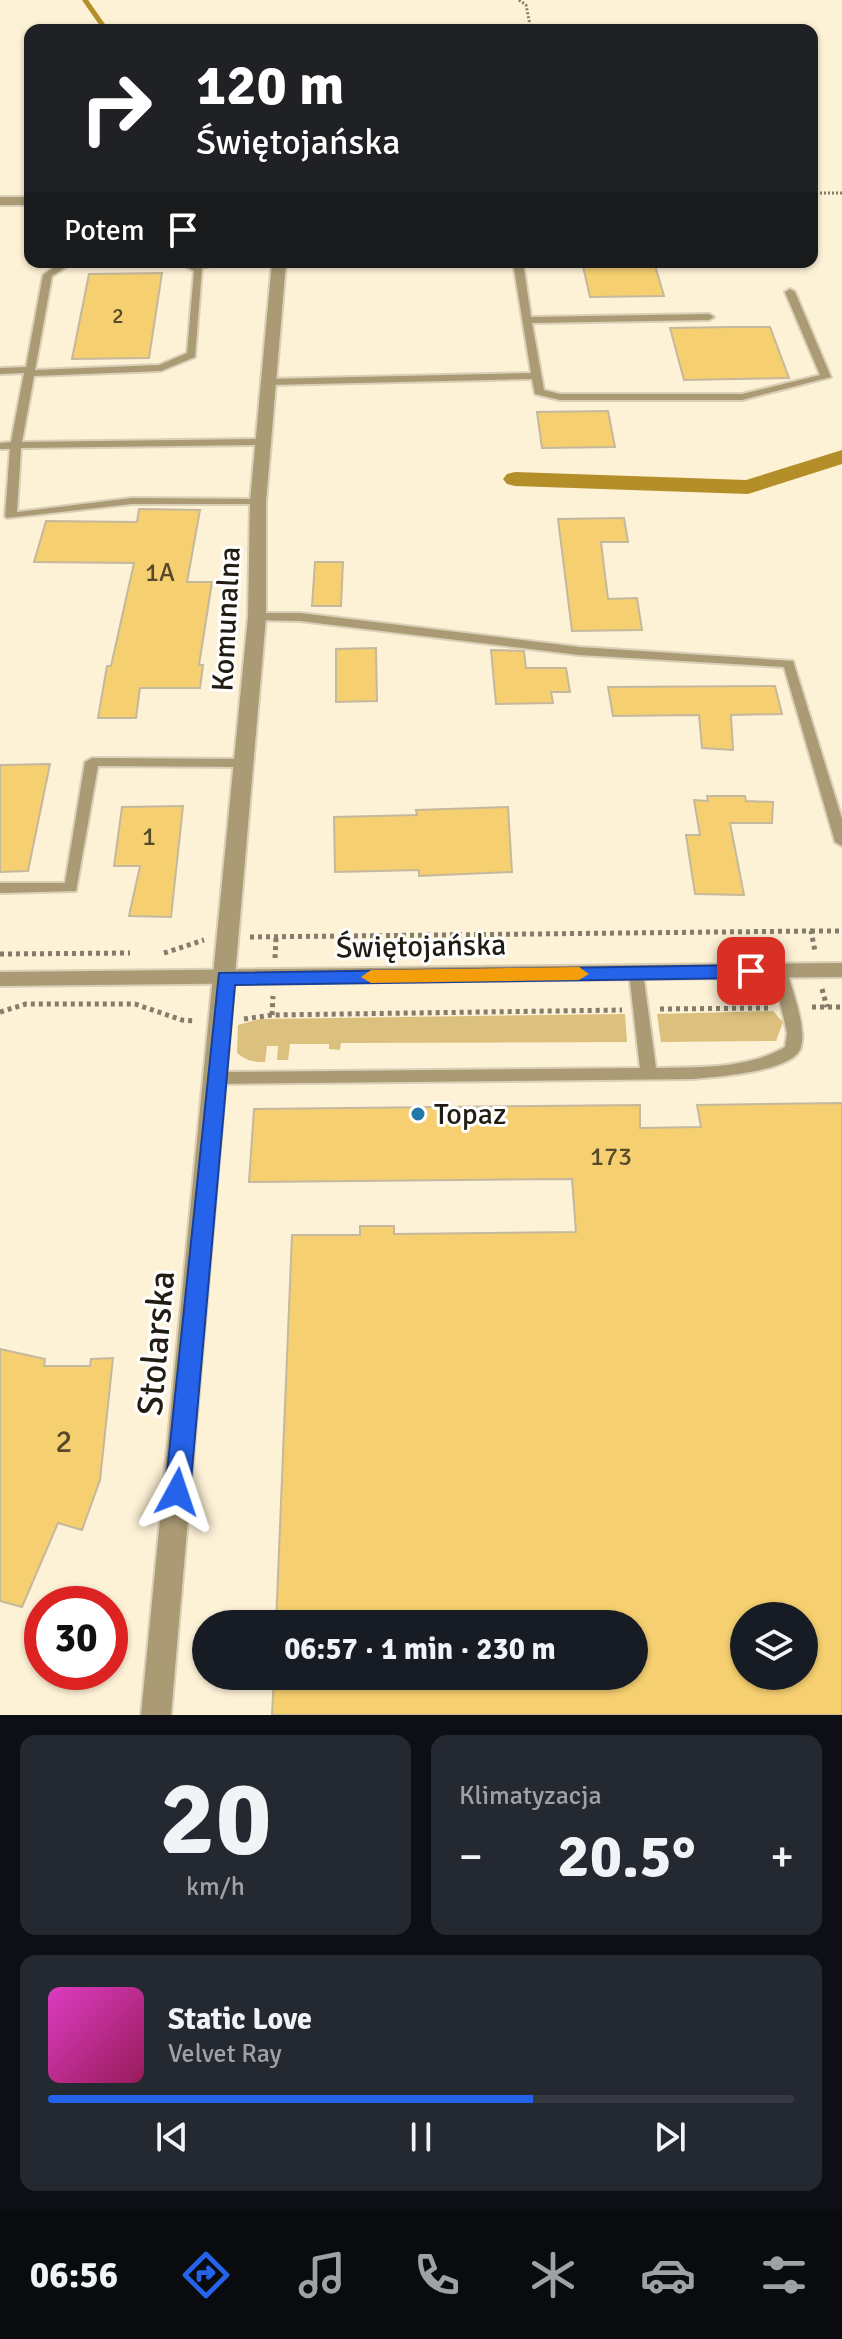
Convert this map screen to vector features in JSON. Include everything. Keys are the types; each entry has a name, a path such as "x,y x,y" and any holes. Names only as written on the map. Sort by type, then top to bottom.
{"street":[{"path":"0,201 24,201"},
{"name":"Komunalna","path":"226,978 257,617 258,502 278,268"},
{"name":"Świętojańska","path":"0,979 842,970"},
{"name":"Stolarska","path":"156,1715 226,978"}],"lane":[{"path":"58,268 48,275 16,445 11,516 132,501 258,502"},
{"path":"0,371 161,368 192,355 199,270 196,268"},
{"path":"519,268 539,392 560,397 742,397 826,377 790,292"},
{"path":"527,320 709,317"},
{"path":"269,382 536,376"},
{"path":"0,446 264,442"},
{"path":"257,617 300,617 579,651 789,664 842,842"},
{"path":"0,888 71,888 92,762 245,763"},
{"path":"217,1078 693,1073 775,1062 792,1050 795,1033 780,971"},
{"path":"636,973 649,1073"}],"path":[{"path":"519,0 526,5 530,24"},
{"path":"818,193 842,193"},
{"path":"811,931 827,1007"},
{"path":"246,937 842,931"},
{"path":"151,953 167,953 210,938"},
{"path":"0,954 136,953"},
{"path":"0,1012 26,1004 135,1004 182,1020 203,1021"},
{"path":"239,1021 272,1015 842,1007"}],"shaded area":[{"path":"773,1011 783,1022 776,1041 661,1042 657,1014"},
{"path":"625,1014 627,1042 341,1043 340,1050 329,1049 329,1044 290,1044 288,1060 277,1060 278,1046 267,1046 265,1062 250,1060 237,1053 238,1025 260,1019"}],"building":[{"path":"583,268 656,268 664,296 590,297"},
{"path":"162,273 149,358 72,359 89,274"},
{"path":"770,327 789,378 684,380 670,328"},
{"path":"608,411 615,447 542,448 537,412"},
{"path":"139,509 200,510 187,582 212,582 199,665 203,665 200,688 140,688 136,718 98,718 107,666 111,666 134,563 34,562 46,521 137,522"},
{"path":"624,518 628,542 601,542 608,599 637,598 642,630 572,631 558,519"},
{"path":"315,562 343,562 341,606 312,606"},
{"path":"376,648 377,701 336,702 336,649"},
{"path":"491,650 524,651 526,668 566,668 570,692 551,692 553,703 496,704"},
{"path":"775,686 782,714 731,715 733,750 702,748 699,715 613,716 608,687"},
{"path":"50,764 28,871 0,872 0,765"},
{"path":"707,796 745,796 746,801 773,802 772,823 730,823 744,895 695,894 686,835 700,835 694,800 708,801"},
{"path":"183,806 171,917 129,916 140,866 114,866 122,807"},
{"path":"508,807 512,872 419,876 419,870 335,872 334,817 417,815 416,810"},
{"path":"842,1103 842,1715 272,1715 273,1690 648,1690 648,1610 277,1610 292,1235 360,1235 360,1226 394,1226 394,1234 576,1232 572,1179 249,1182 254,1109 640,1105 640,1128 701,1127 697,1105"},
{"path":"0,1349 45,1359 44,1366 90,1366 91,1359 113,1358 100,1480 82,1530 58,1523 31,1586 24,1586 22,1607 0,1601"}],"waterway":[{"path":"85,0 102,24"},
{"path":"515,479 748,487 842,457"}],"slow traffic":[{"path":"371,977 579,974"}],"place":[{"name":"Topaz","path":"418,1114"}],"route":[{"path":"177,1492 226,978 751,971"}]}
